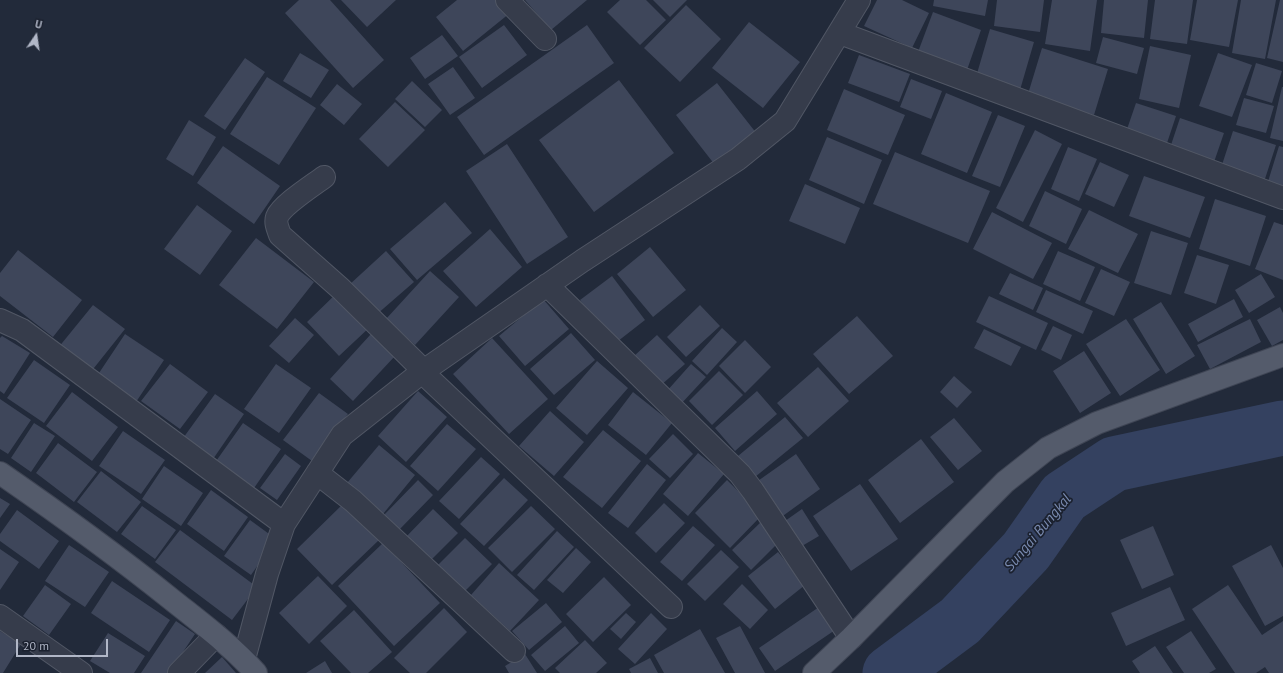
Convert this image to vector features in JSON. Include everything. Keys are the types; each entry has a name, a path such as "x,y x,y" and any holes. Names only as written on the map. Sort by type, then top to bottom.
{"main road":[{"path":"814,673 851,638 1005,482 1048,448 1097,423 1283,355"},
{"path":"0,472 119,558 216,635 250,666"}],"street":[{"path":"507,0 545,39"},
{"path":"250,666 267,574 284,524 342,435 422,372 547,285 738,159 785,121 859,0"},
{"path":"840,33 1283,198"},
{"path":"324,177 281,209 277,219 277,228 280,235 341,289 421,368 422,372 671,607"},
{"path":"547,285 740,474 753,491 851,638"},
{"path":"0,320 22,330 284,524"},
{"path":"317,473 353,501 514,651"},
{"path":"0,616 81,673"},
{"path":"179,673 216,635"}],"building":[{"path":"299,0 330,0 384,60 353,88 285,13"},
{"path":"341,0 396,0 367,27"},
{"path":"457,0 499,0 510,13 463,51 436,17"},
{"path":"525,0 587,0 551,30"},
{"path":"620,0 646,0 666,20 640,45 607,12"},
{"path":"653,0 687,0 670,17"},
{"path":"877,0 902,0 929,13 912,48 864,26"},
{"path":"934,0 988,0 985,16 933,6"},
{"path":"997,0 1044,0 1040,32 994,26"},
{"path":"1052,0 1097,0 1090,51 1045,44"},
{"path":"1104,0 1148,0 1144,38 1101,33"},
{"path":"1155,0 1193,0 1187,44 1150,39"},
{"path":"1197,0 1238,0 1229,47 1190,40"},
{"path":"1241,0 1276,0 1265,59 1232,53"},
{"path":"1280,0 1283,0 1283,62 1267,58"},
{"path":"686,5 721,39 680,82 644,48"},
{"path":"933,12 981,30 967,70 918,52"},
{"path":"749,22 800,62 763,108 712,68"},
{"path":"504,25 527,55 482,88 459,57"},
{"path":"587,25 614,63 484,155 457,117"},
{"path":"990,29 1034,42 1020,90 976,77"},
{"path":"442,35 458,56 425,79 410,58"},
{"path":"1103,37 1144,48 1137,74 1096,63"},
{"path":"1150,46 1191,55 1179,108 1139,99"},
{"path":"1042,48 1108,69 1094,115 1028,94"},
{"path":"300,53 329,70 311,98 283,81"},
{"path":"1218,53 1252,65 1232,117 1199,106"},
{"path":"859,55 910,74 899,102 848,83"},
{"path":"245,58 265,72 225,130 204,116"},
{"path":"1256,63 1282,71 1272,103 1246,95"},
{"path":"453,67 475,98 450,115 428,84"},
{"path":"267,77 316,108 279,165 230,134"},
{"path":"911,79 942,91 931,119 900,107"},
{"path":"619,80 674,153 594,212 539,140"},
{"path":"412,81 442,110 425,127 395,99"},
{"path":"717,83 757,134 715,165 676,115"},
{"path":"337,84 362,104 344,125 320,105"},
{"path":"1283,87 1283,141 1270,138"},
{"path":"844,89 905,115 888,155 827,130"},
{"path":"946,93 992,112 967,173 921,154"},
{"path":"1244,98 1274,106 1266,133 1236,125"},
{"path":"395,102 425,130 388,167 359,139"},
{"path":"1136,103 1176,116 1165,149 1125,135"},
{"path":"998,115 1025,126 1000,187 972,176"},
{"path":"1180,118 1224,133 1213,165 1169,151"},
{"path":"189,120 216,137 193,176 166,159"},
{"path":"1035,130 1062,144 1023,222 996,208"},
{"path":"1233,131 1276,145 1263,185 1220,171"},
{"path":"827,137 882,160 864,204 809,180"},
{"path":"507,144 568,237 527,264 466,171"},
{"path":"223,146 280,186 254,224 197,183"},
{"path":"1279,146 1283,147 1283,193 1266,188"},
{"path":"1068,147 1097,159 1079,201 1051,189"},
{"path":"895,152 990,191 968,243 873,204"},
{"path":"1100,162 1129,175 1114,207 1085,194"},
{"path":"1144,176 1205,197 1190,238 1129,216"},
{"path":"805,184 860,208 845,244 789,221"},
{"path":"1045,191 1082,209 1066,244 1029,226"},
{"path":"1215,199 1266,216 1250,266 1199,249"},
{"path":"445,202 472,233 417,280 390,249"},
{"path":"197,205 232,231 200,275 164,249"},
{"path":"1089,210 1138,234 1118,273 1068,249"},
{"path":"992,212 1052,243 1033,279 973,249"},
{"path":"1274,222 1283,225 1283,280 1255,269"},
{"path":"490,229 522,267 476,307 443,271"},
{"path":"1151,231 1188,243 1171,295 1134,283"},
{"path":"256,238 314,282 277,329 219,285"},
{"path":"650,247 686,290 653,317 617,274"},
{"path":"18,250 82,300 53,337 0,296 0,273"},
{"path":"386,251 414,282 376,315 349,285"},
{"path":"1058,251 1095,267 1080,301 1043,284"},
{"path":"1197,255 1229,265 1216,304 1184,293"},
{"path":"1101,269 1130,282 1114,316 1085,303"},
{"path":"430,271 459,297 415,345 386,319"},
{"path":"1010,273 1043,288 1033,310 999,294"},
{"path":"1261,274 1275,297 1249,313 1235,290"},
{"path":"612,276 645,320 613,345 580,300"},
{"path":"1046,290 1093,311 1083,334 1036,312"},
{"path":"338,292 371,326 339,356 307,322"},
{"path":"989,296 1048,323 1036,350 976,322"},
{"path":"543,299 569,329 525,366 499,336"},
{"path":"1234,299 1243,317 1198,342 1188,324"},
{"path":"1161,302 1195,356 1166,374 1133,319"},
{"path":"93,305 125,329 90,373 58,348"},
{"path":"700,305 720,326 686,357 667,337"},
{"path":"1280,307 1283,313 1283,340 1272,346 1257,320"},
{"path":"857,316 893,356 849,394 813,354"},
{"path":"295,318 314,335 289,363 269,346"},
{"path":"1126,319 1160,370 1120,396 1086,344"},
{"path":"1250,319 1261,342 1210,369 1197,345"},
{"path":"1053,326 1072,335 1061,360 1041,350"},
{"path":"722,328 737,342 707,375 692,361"},
{"path":"984,329 1021,347 1011,366 974,348"},
{"path":"571,333 595,360 554,395 530,369"},
{"path":"125,334 164,360 134,405 95,379"},
{"path":"371,334 395,356 353,401 330,379"},
{"path":"657,335 685,364 660,386 634,356"},
{"path":"2,336 30,353 4,394 0,391 0,338"},
{"path":"492,338 548,399 509,434 453,374"},
{"path":"745,340 771,367 745,393 719,366"},
{"path":"1084,351 1111,393 1080,413 1053,371"},
{"path":"34,360 70,385 44,423 7,398"},
{"path":"597,361 628,388 587,435 556,408"},
{"path":"170,364 208,392 180,429 141,401"},
{"path":"276,364 311,388 279,433 244,409"},
{"path":"691,364 706,377 680,405 666,392"},
{"path":"818,367 849,401 808,437 777,403"},
{"path":"719,371 743,395 712,425 689,401"},
{"path":"954,376 972,392 957,408 940,392"},
{"path":"418,391 447,417 406,462 378,436"},
{"path":"757,391 777,414 735,451 715,428"},
{"path":"72,392 118,427 92,461 46,426"},
{"path":"633,392 672,423 646,455 608,425"},
{"path":"319,393 348,414 312,461 283,440"},
{"path":"215,394 244,414 211,462 181,441"},
{"path":"0,399 31,420 8,454 0,449"},
{"path":"550,411 584,442 554,476 519,446"},
{"path":"785,417 803,438 755,477 738,456"},
{"path":"954,418 982,451 958,470 930,437"},
{"path":"34,423 55,436 31,472 11,458"},
{"path":"243,423 281,449 252,491 214,464"},
{"path":"447,424 476,449 438,491 410,466"},
{"path":"603,430 641,461 602,508 563,477"},
{"path":"123,431 165,460 141,494 99,466"},
{"path":"673,434 693,454 670,478 649,459"},
{"path":"921,439 954,482 900,523 868,480"},
{"path":"58,443 97,472 74,502 36,473"},
{"path":"379,445 415,475 383,514 347,483"},
{"path":"698,453 724,474 688,516 663,494"},
{"path":"285,454 301,466 277,500 260,488"},
{"path":"796,454 820,489 780,518 755,483"},
{"path":"481,457 500,474 459,519 439,501"},
{"path":"647,464 666,480 628,528 608,513"},
{"path":"164,466 203,493 181,526 142,499"},
{"path":"101,471 141,502 117,532 77,502"},
{"path":"504,478 528,500 484,546 460,524"},
{"path":"418,480 433,495 399,530 383,516"},
{"path":"727,480 762,515 730,548 695,513"},
{"path":"860,484 898,539 851,571 813,516"},
{"path":"211,490 248,517 224,551 187,524"},
{"path":"0,498 10,504 0,518"},
{"path":"344,503 379,540 332,585 297,549"},
{"path":"664,503 685,523 656,553 635,533"},
{"path":"142,506 176,530 155,559 121,534"},
{"path":"531,506 555,529 512,572 488,548"},
{"path":"433,509 458,533 428,563 404,539"},
{"path":"802,509 819,536 802,546 785,521"},
{"path":"17,510 59,541 39,569 0,541 0,534"},
{"path":"250,520 276,539 251,575 224,556"},
{"path":"761,522 780,541 751,570 732,550"},
{"path":"693,526 715,545 682,581 660,562"},
{"path":"1153,526 1174,575 1142,589 1120,540"},
{"path":"180,530 257,587 232,620 155,562"},
{"path":"557,531 574,547 534,590 517,575"},
{"path":"465,538 492,564 465,591 438,565"},
{"path":"383,543 440,603 394,646 338,586"},
{"path":"69,545 109,572 85,607 45,581"},
{"path":"1271,545 1283,568 1283,616 1265,626 1232,566"},
{"path":"576,548 591,562 563,593 547,580"},
{"path":"0,549 19,562 0,590"},
{"path":"721,550 739,567 705,601 687,584"},
{"path":"778,552 805,585 775,609 748,576"},
{"path":"499,563 539,600 510,631 471,595"},
{"path":"318,576 347,606 309,644 279,613"},
{"path":"604,577 631,605 593,642 566,614"},
{"path":"112,581 170,620 149,652 91,613"},
{"path":"742,584 768,610 750,629 723,604"},
{"path":"45,585 71,604 49,635 23,616"},
{"path":"1228,585 1262,635 1283,621 1283,673 1269,673 1265,667 1256,673 1235,673 1192,609"},
{"path":"1170,587 1185,620 1126,646 1111,613"},
{"path":"546,603 562,622 529,650 512,631"},
{"path":"822,605 838,628 775,671 759,648"},
{"path":"444,608 467,632 426,673 410,673 394,658"},
{"path":"354,610 392,652 368,673 351,673 320,641"},
{"path":"626,613 636,622 621,639 610,629"},
{"path":"651,613 667,629 635,664 618,649"},
{"path":"176,621 195,634 169,673 141,673"},
{"path":"565,626 579,643 545,671 531,655"},
{"path":"740,626 765,673 735,673 716,638"},
{"path":"700,629 725,673 664,673 654,655"},
{"path":"0,631 21,644 3,673 0,673"},
{"path":"1191,631 1216,669 1209,673 1184,673 1166,647"},
{"path":"108,633 145,656 134,673 110,673 90,661"},
{"path":"585,640 607,663 596,673 560,673 555,668"},
{"path":"1155,646 1173,673 1140,673 1132,661"},
{"path":"525,654 537,673 509,673 505,666"},
{"path":"222,657 236,673 205,673"},
{"path":"650,658 658,673 631,673 629,669"},
{"path":"325,661 332,673 306,673"}],"waterway":[{"name":"Sungai Bungkal","path":"890,673 960,621 1026,551 1064,497 1114,464 1283,428"}]}
